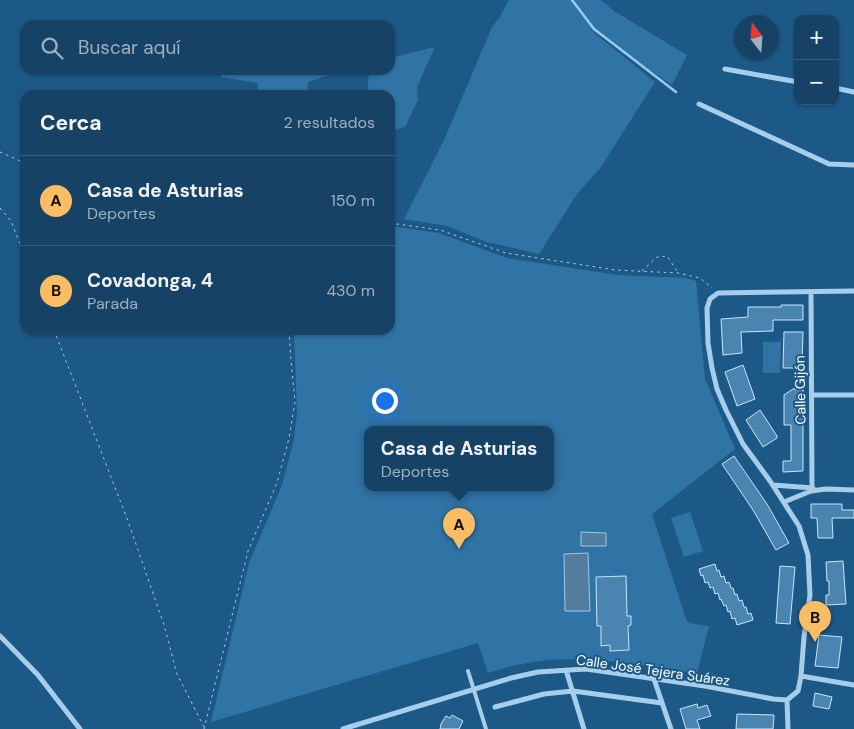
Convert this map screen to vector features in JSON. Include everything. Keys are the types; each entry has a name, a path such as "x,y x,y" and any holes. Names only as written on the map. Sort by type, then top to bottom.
{"street":[{"path":"725,69 794,81"},
{"path":"839,89 854,92"},
{"path":"699,104 829,164 854,165"},
{"path":"788,729 787,700 798,692 801,676 810,595 808,555 799,526 773,485 743,444 717,389 708,343 707,308 710,299 718,293 854,291"},
{"name":"Calle Gijón","path":"811,292 812,488"},
{"path":"812,395 854,395"},
{"path":"773,485 854,490"},
{"path":"784,502 811,491 826,489"},
{"path":"0,636 38,676 80,729"},
{"name":"Calle José Tejera Suárez","path":"343,729 511,678 538,672 566,670 586,669 787,700"},
{"path":"566,670 584,729"},
{"path":"801,676 854,685"},
{"path":"654,679 671,729"},
{"path":"495,707 544,694 573,692 662,703"}],"lane":[{"path":"468,671 486,729"}],"path":[{"path":"0,152 20,161"},
{"path":"0,208 11,221 20,244"},
{"path":"395,224 440,230 506,253 615,270 678,272 700,278 718,293"},
{"path":"642,271 657,257 667,256 678,272"},
{"path":"56,335 128,521 164,625 178,674 204,728"},
{"path":"204,728 248,551 277,484 290,438 295,402 290,335"}],"shaded area":[{"path":"509,0 601,0 614,11 687,55 672,85 586,26 655,82 601,167 577,194 539,254 487,242 447,226 404,219 444,140 492,27"},
{"path":"435,47 417,87 418,100 405,127 395,130 395,90 367,90 369,75 395,75 395,57"},
{"path":"222,75 329,75 308,82 307,90 258,90 258,83 221,77"},
{"path":"395,227 439,233 507,258 618,275 686,278 696,281 705,379 735,449 652,514 687,622 709,626 697,673 631,663 565,659 521,664 488,673 478,643 211,722 249,563 282,485 294,439 297,413 294,335 395,335"},
{"path":"763,342 781,342 780,373 763,373"},
{"path":"690,512 703,551 684,557 671,518"},
{"path":"581,532 606,533 606,546 581,546"},
{"path":"588,553 590,611 565,611 564,554"}],"building":[{"path":"781,305 803,305 803,320 773,320 773,331 741,332 742,353 723,355 721,319 748,317 748,307 781,307"},
{"path":"784,332 803,332 802,368 783,368"},
{"path":"743,365 755,399 737,406 725,372"},
{"path":"793,389 803,389 803,471 783,472 783,461 791,461 791,425 784,425 784,395"},
{"path":"760,410 777,436 777,438 763,447 746,420"},
{"path":"734,456 767,504 789,543 776,550 753,510 722,464"},
{"path":"811,504 842,504 842,510 854,510 854,518 832,518 833,538 818,538 817,518 811,518"},
{"path":"843,561 846,604 826,605 826,595 829,595 829,581 827,581 826,562"},
{"path":"715,564 721,577 724,576 726,583 729,582 739,601 742,600 748,614 751,613 753,620 737,625 735,618 732,619 730,611 728,612 726,605 724,606 720,600 718,593 715,594 713,587 710,588 708,582 705,583 699,569"},
{"path":"780,566 795,567 790,624 776,623"},
{"path":"626,576 627,616 631,616 631,625 628,626 629,650 610,651 610,645 601,646 601,626 597,626 596,577"},
{"path":"819,635 842,637 838,668 815,666"},
{"path":"815,693 832,697 829,709 813,706"},
{"path":"697,704 698,708 707,705 711,716 697,720 700,729 686,729 680,709"},
{"path":"737,714 774,715 773,729 736,729"},
{"path":"452,715 463,721 459,729 440,729 446,716 450,718"}],"waterway":[{"path":"572,0 594,29 676,92"}],"place":[{"name":"Casa de Asturias","path":"459,549"},
{"name":"Covadonga, 4","path":"815,642"}]}
